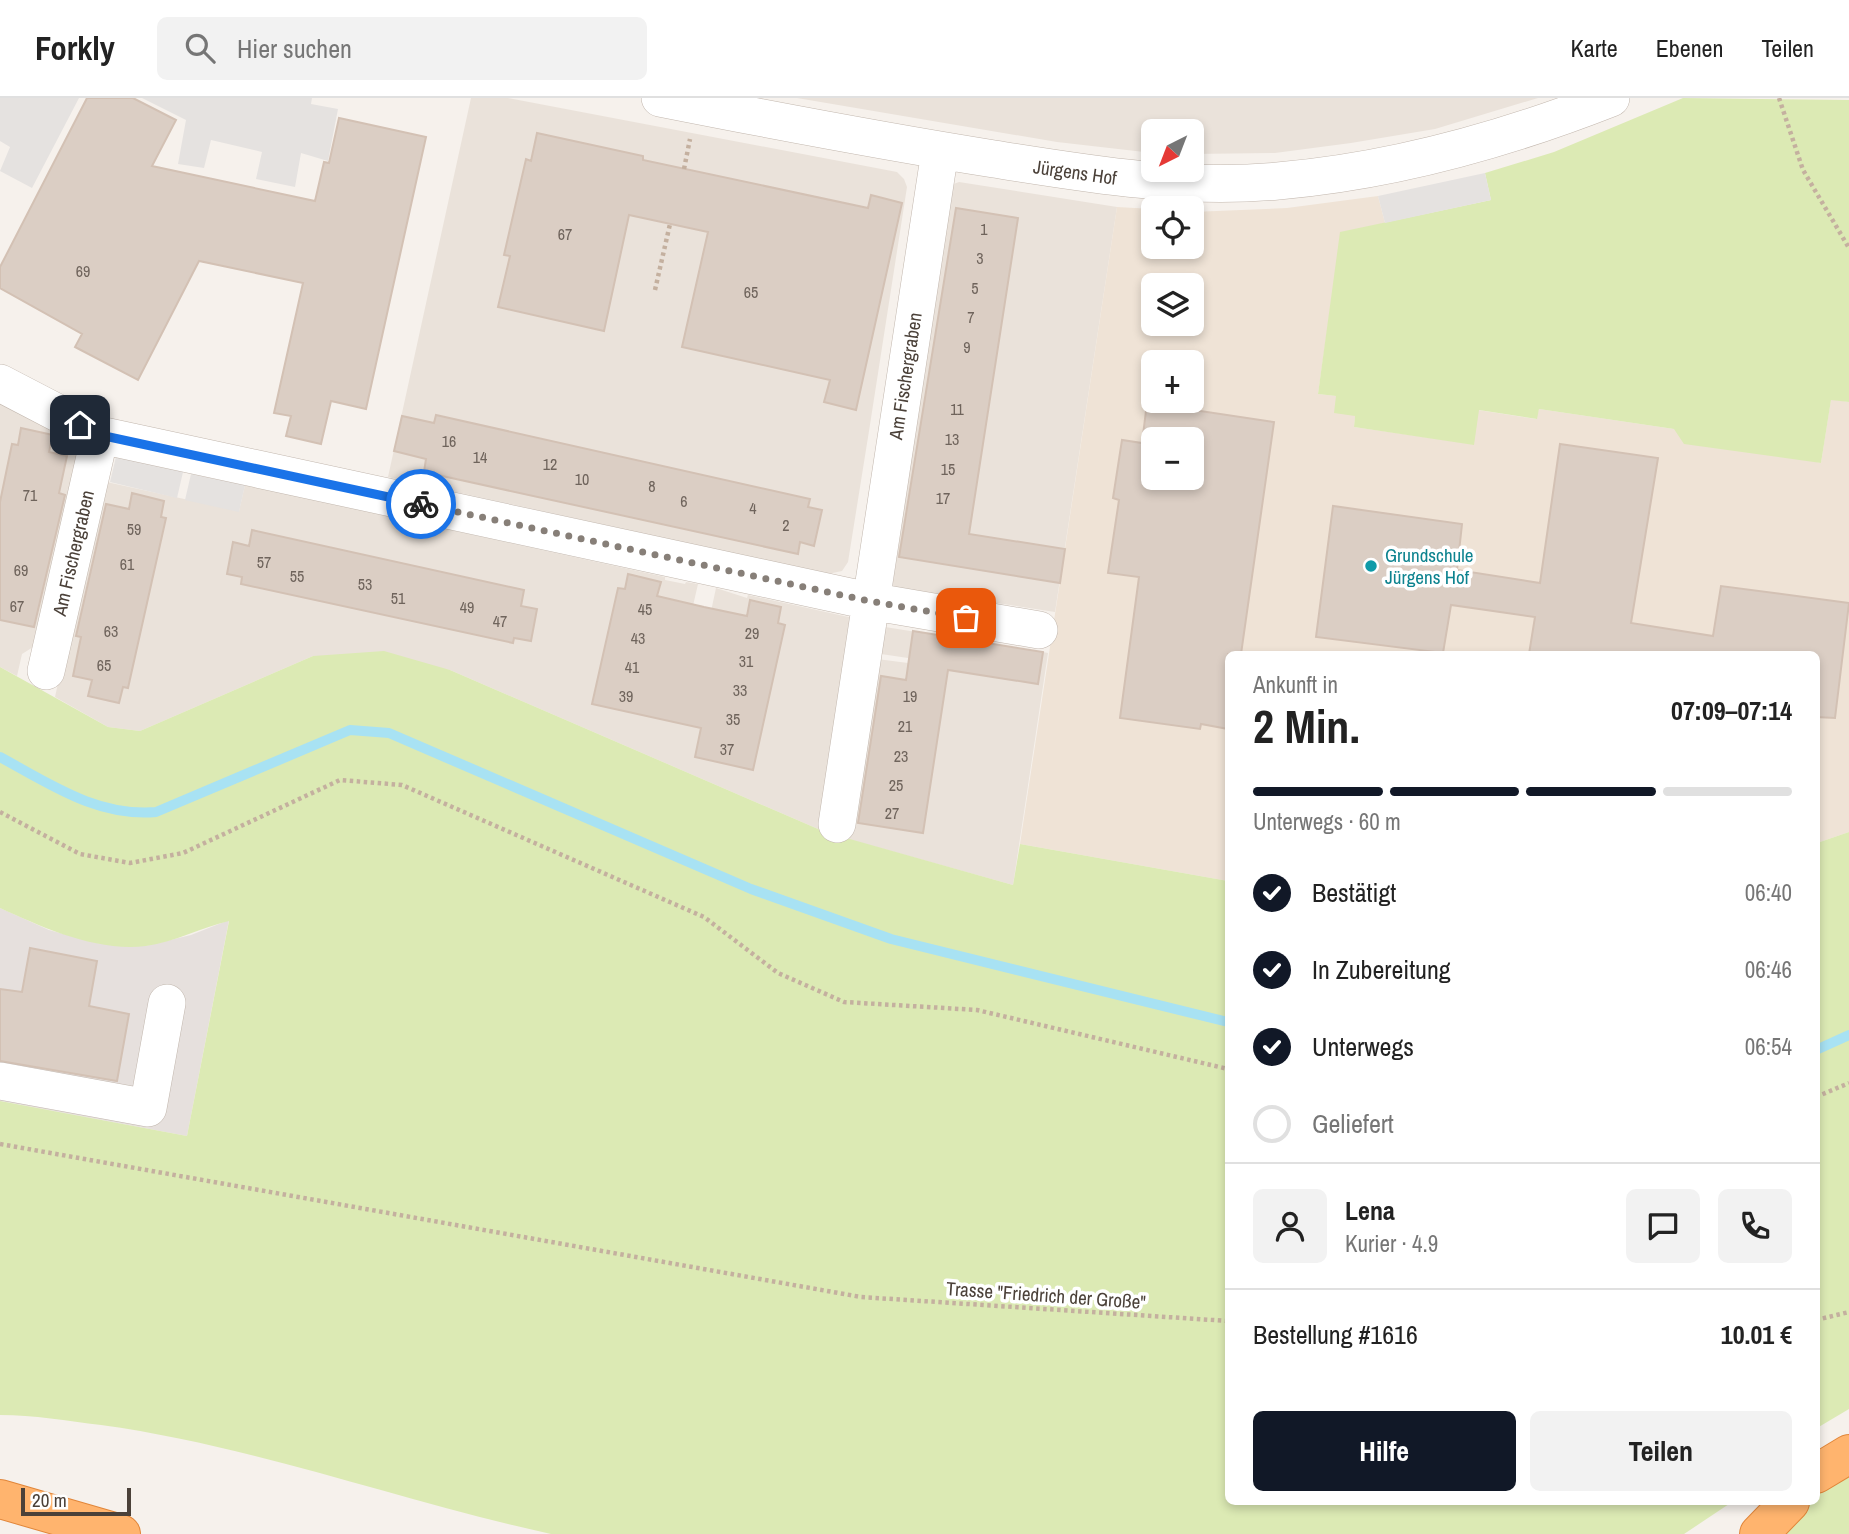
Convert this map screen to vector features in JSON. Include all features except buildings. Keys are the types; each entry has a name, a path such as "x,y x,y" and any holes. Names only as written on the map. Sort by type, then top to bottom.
{"highway":[{"path":"1820,1472 1849,1454"},
{"path":"0,1499 121,1534"},
{"path":"1759,1534 1787,1505"}],"street":[{"name":"Jürgens Hof","path":"660,98 940,150 1111,178 1195,183 1277,181 1379,168 1461,149 1542,125 1611,98"},
{"name":"Am Fischergraben","path":"836,824 940,150"},
{"path":"0,383 100,435 869,601 1039,630"},
{"name":"Am Fischergraben","path":"46,671 100,435"},
{"path":"0,1081 148,1108 167,1003"}],"path":[{"path":"1779,98 1803,170 1849,248"},
{"path":"684,169 686,158"},
{"path":"655,290 670,224"},
{"path":"0,812 80,854 130,863 183,853 340,780 402,785 704,917 778,973 844,1002 976,1010 1225,1068"},
{"path":"1820,1095 1849,1083"},
{"name":"Trasse \"Friedrich der Große\"","path":"0,1144 861,1297 1225,1321"},
{"path":"1820,1319 1849,1312"}],"shaded area":[{"path":"0,98 79,98 32,188 0,171 10,147 0,141"},
{"path":"142,98 312,98 311,104 338,109 328,161 301,153 295,187 256,179 262,152 211,140 204,168 178,164 186,120"},
{"path":"471,98 508,98 897,172 904,179 907,187 869,431 848,562 842,571 828,574 388,477"},
{"path":"797,98 1538,98 1435,129 1275,153 1204,154 1204,119 1141,119 1141,152 1057,142"},
{"path":"1485,173 1491,200 1385,223 1378,196"},
{"path":"959,182 1117,207 1055,612 892,587 902,525 893,522 951,185"},
{"path":"1378,196 1385,223 1341,233 1318,394 1336,396 1355,416 1354,427 1473,444 1478,410 1536,419 1539,409 1674,429 1821,463 1831,399 1849,402 1849,832 1820,842 1820,651 1225,651 1225,880 1020,844 1117,207 1141,208 1141,259 1204,259 1204,211 1287,208"},
{"path":"0,396 81,439 41,642 22,654 17,676 0,667"},
{"path":"116,457 183,472 177,498 110,482"},
{"path":"191,474 245,485 239,512 185,500"},
{"path":"102,481 239,511 245,485 665,577 665,580 698,584 667,719 687,723 716,588 747,598 748,595 853,618 825,832 450,670 313,656 140,731 108,727 55,697"},
{"path":"885,627 1011,647 1006,679 1037,684 1043,652 1048,653 1013,885 844,838 877,659 908,663 908,658 881,654"},
{"path":"0,908 49,930 97,943 145,946 191,935 229,920 187,1136 0,1101"}],"green space":[{"path":"1683,98 1849,100 1849,402 1831,400 1821,463 1684,444 1674,429 1539,409 1537,419 1479,410 1474,445 1354,427 1355,416 1334,413 1336,396 1318,394 1340,232 1491,200 1485,173 1554,152"},
{"path":"384,651 450,670 825,832 1013,885 1020,844 1225,880 1225,1505 1728,1505 1684,1534 551,1534 215,1446 101,1425 0,1415 0,1101 187,1136 229,921 157,944 127,947 71,937 0,908 0,667 108,727 140,731 313,656"},
{"path":"1849,832 1849,1409 1820,1426 1820,842"},
{"path":"1849,1467 1849,1534 1773,1534 1802,1505 1820,1505 1820,1489"}],"waterway":[{"path":"0,757 56,788 94,804 134,812 156,812 350,730 389,733 751,889 891,939 1225,1021"},
{"path":"1820,1048 1849,1035"}],"way so far":[{"path":"421,504 869,601 966,618"}],"place":[{"name":"Grundschule Jürgens Hof","path":"1371,566"}],"route":[{"path":"80,425 100,435 421,504"}]}
